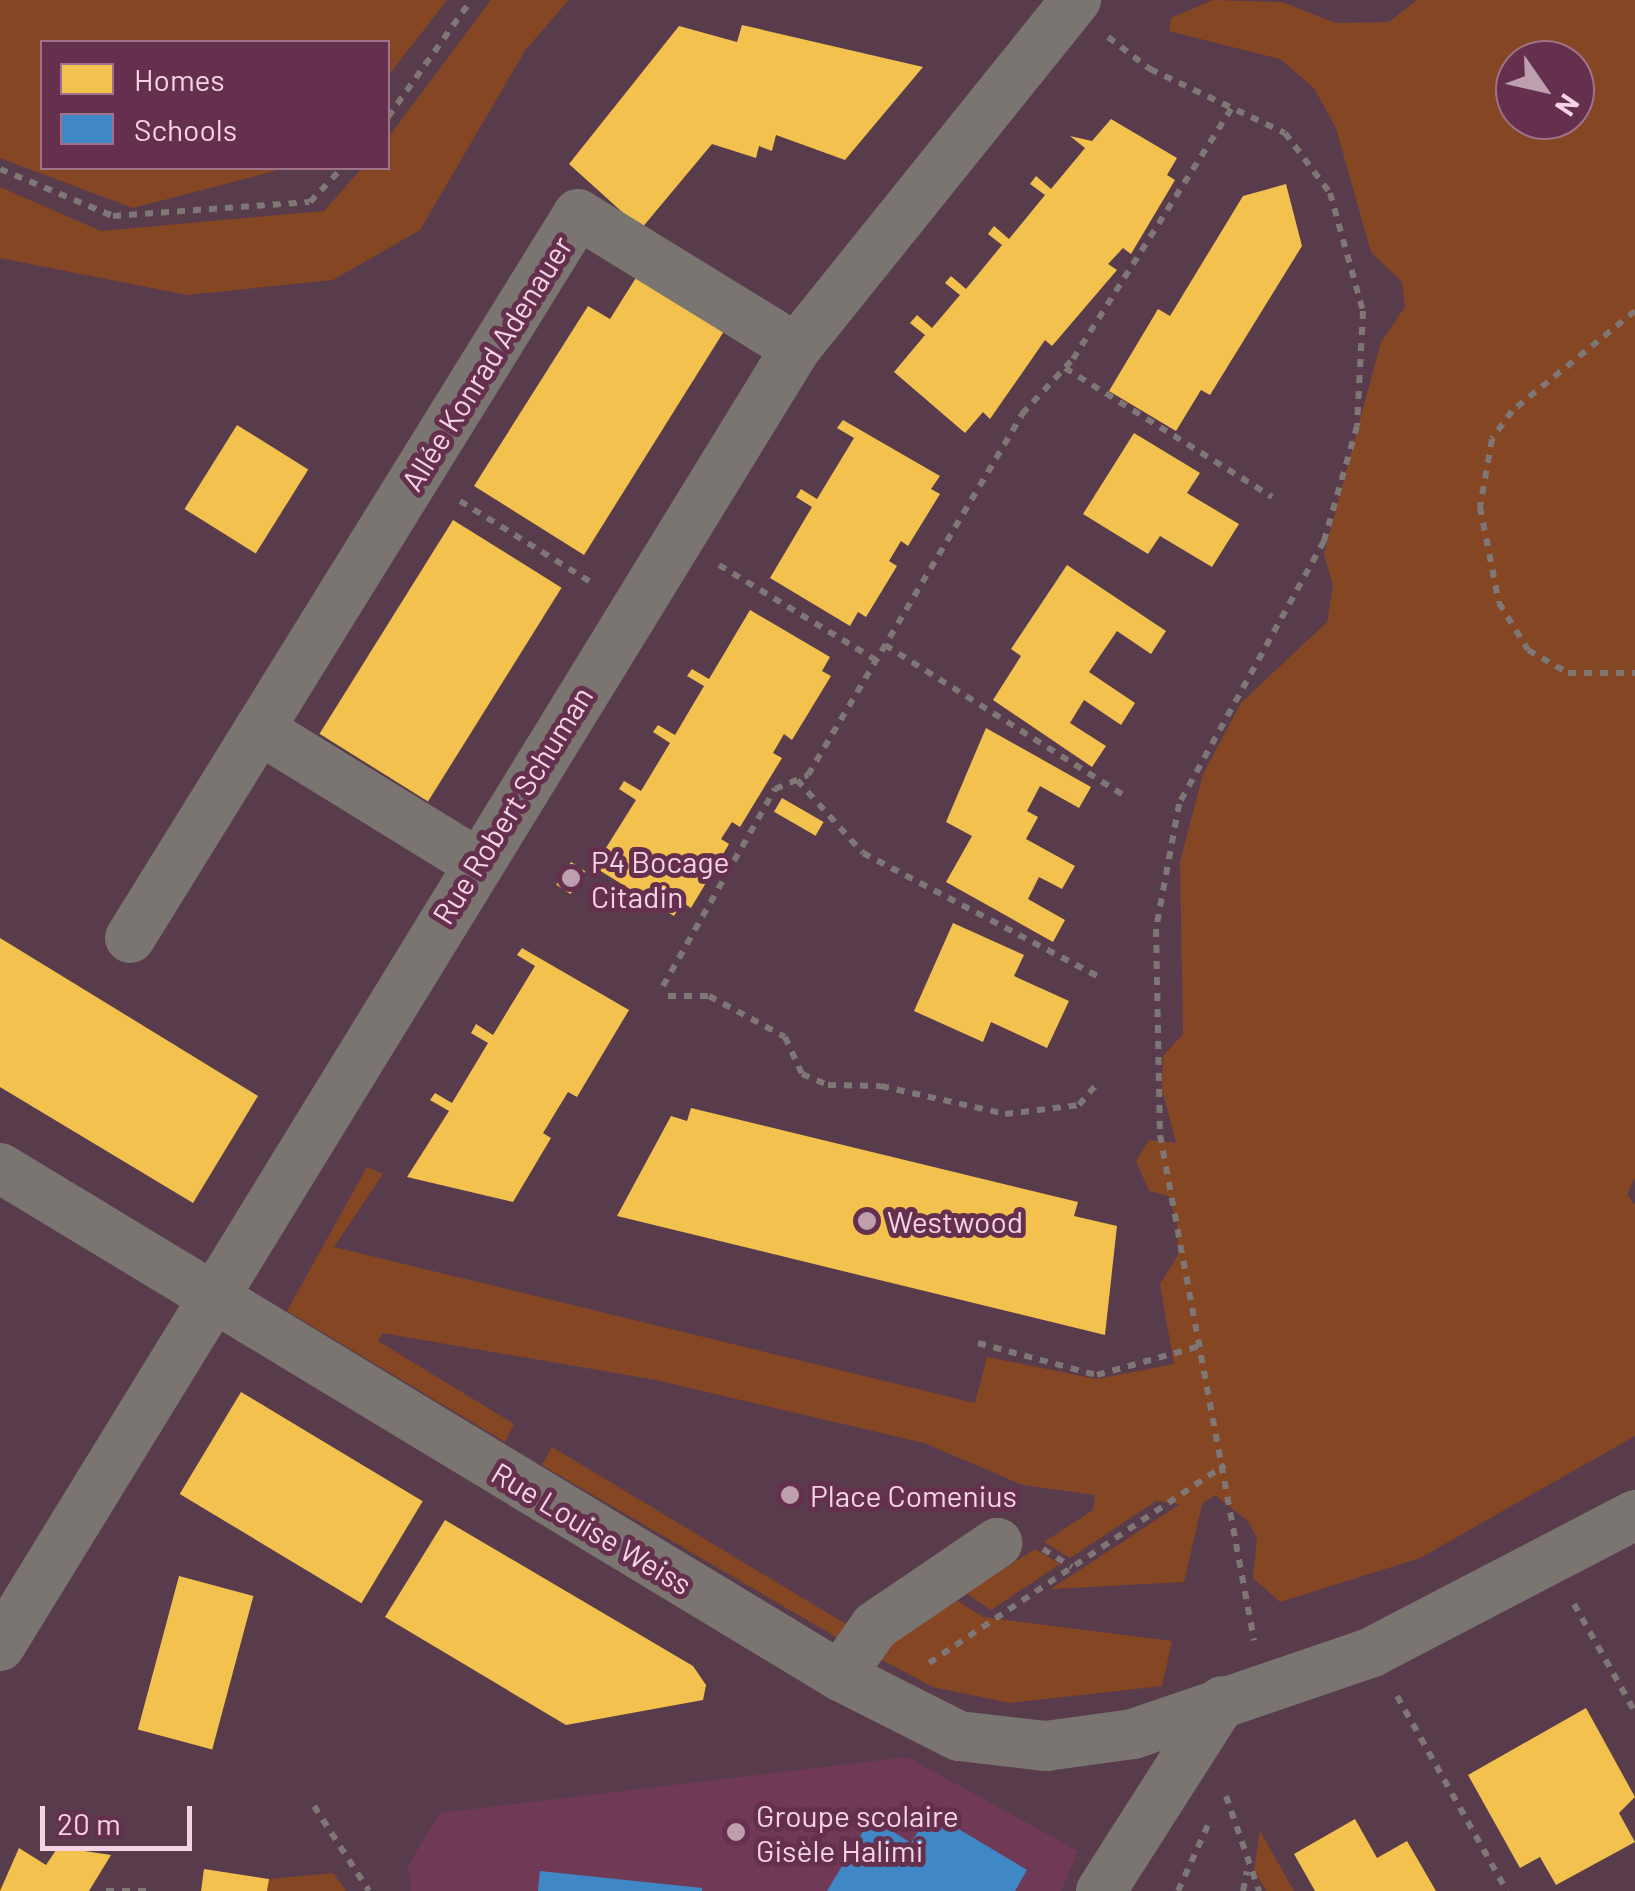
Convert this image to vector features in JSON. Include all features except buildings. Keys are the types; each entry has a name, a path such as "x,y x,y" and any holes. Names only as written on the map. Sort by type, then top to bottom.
{"street":[{"name":"Rue Robert Schuman","path":"0,1646 216,1299 475,862 796,348 1072,3"},
{"name":"Allée Konrad Adenauer","path":"130,938 578,214 796,348"},
{"path":"259,728 475,862"},
{"name":"Rue Louise Weiss","path":"0,1168 859,1686 959,1736 1046,1746 1134,1734 1372,1652 1635,1514"},
{"path":"859,1686 875,1626 996,1543"},
{"path":"1101,1891 1222,1701"}],"path":[{"path":"390,114 472,0"},
{"path":"1072,3 1150,69 1285,134 1330,193 1363,311 1357,426 1324,541 1179,804 1156,929 1160,1136 1204,1345 1248,1627"},
{"path":"662,986 775,789 797,780 876,660 1022,414 1065,368 1231,109"},
{"path":"0,169 113,216 310,202 340,170"},
{"path":"1635,312 1512,412 1492,439 1480,507 1499,603 1528,650 1568,673 1635,673"},
{"path":"1065,368 1272,497"},
{"path":"417,474 633,608"},
{"path":"676,540 876,660"},
{"path":"885,645 1126,798"},
{"path":"797,780 864,852 1103,979"},
{"path":"668,996 710,996 784,1038 802,1074 828,1084 1005,1114 1079,1105 1096,1086"},
{"path":"978,1343 1097,1375 1204,1345"},
{"path":"859,1686 1224,1464"},
{"path":"1572,1602 1635,1712"},
{"path":"1395,1693 1508,1891"},
{"path":"1226,1796 1247,1869 1259,1891"},
{"path":"314,1806 369,1891"},
{"path":"1244,1891 1247,1869"},
{"path":"106,1891 146,1891"}],"shaded area":[{"path":"0,0 447,0 390,73 390,40 40,40 40,170 279,170 133,208 0,158"},
{"path":"491,0 569,0 526,49 420,230 333,280 187,295 0,258 0,187 101,231 324,211 360,170 390,170 390,135"},
{"path":"1213,0 1282,2 1335,23 1389,22 1417,0 1635,0 1635,1178 1627,1195 1635,1204 1635,1436 1420,1558 1280,1602 1253,1578 1257,1538 1248,1521 1215,1495 1202,1504 1184,1582 1051,1589 1180,1504 1156,1501 1070,1558 1044,1542 1093,1510 1095,1495 1023,1485 924,1443 656,1380 382,1333 378,1341 514,1424 505,1442 287,1311 367,1167 383,1174 334,1247 975,1403 987,1357 1097,1379 1174,1364 1160,1284 1178,1255 1177,1225 1169,1196 1149,1191 1136,1161 1149,1140 1176,1143 1162,1089 1163,1056 1183,1034 1180,862 1203,774 1241,703 1327,622 1333,586 1324,554 1381,342 1405,307 1402,282 1371,252 1336,128 1314,88 1280,59 1169,31 1171,18"},
{"path":"552,1447 851,1627 843,1641 542,1465"},
{"path":"1035,1549 1060,1564 991,1610 966,1593"},
{"path":"956,1600 983,1617 1172,1641 1162,1686 1010,1703 933,1687 882,1660 893,1641"},
{"name":"Groupe scolaire Gisèle Halimi","path":"907,1757 1078,1851 1061,1891 411,1891 408,1866 440,1813"},
{"path":"1260,1831 1294,1891 1266,1891 1254,1870"},
{"path":"333,1873 346,1891 267,1891 269,1879"}],"place":[{"name":"P4 Bocage Citadin","path":"571,878"},
{"name":"Westwood","path":"867,1221"},
{"name":"Place Comenius","path":"790,1495"},
{"name":"Groupe scolaire Gisèle Halimi","path":"736,1832"}]}
